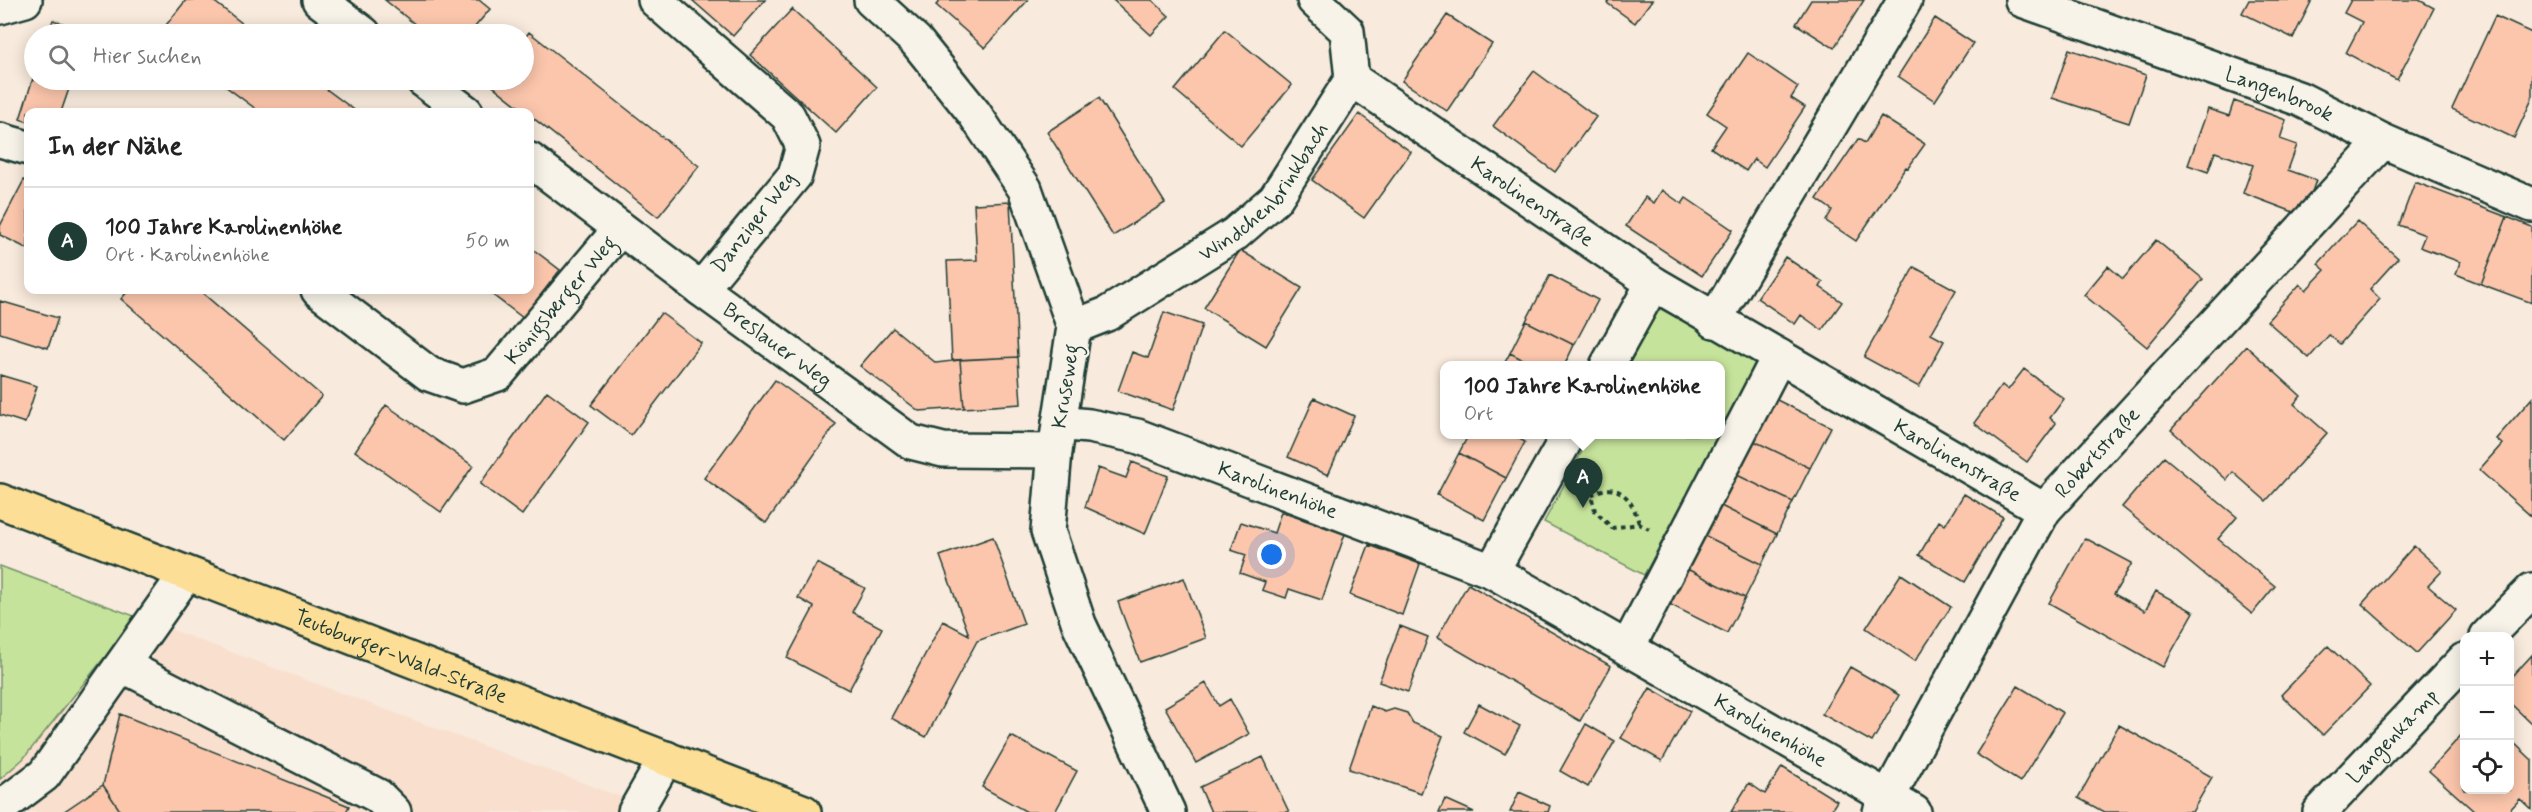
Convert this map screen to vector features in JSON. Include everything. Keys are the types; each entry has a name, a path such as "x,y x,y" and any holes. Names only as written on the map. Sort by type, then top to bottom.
{"main road":[{"name":"Teutoburger-Wald-Straße","path":"0,501 804,812"}],"street":[{"path":"0,7 25,0"},
{"path":"319,0 351,24"},
{"name":"Danziger Weg","path":"655,0 788,116 803,146 795,175 701,290"},
{"name":"Kruseweg","path":"871,0 916,41 974,113 1025,189 1074,327 1057,437 1048,531 1079,624 1168,812"},
{"path":"1314,0 1347,31 1352,79"},
{"path":"1714,321 1905,0"},
{"name":"Langenbrook","path":"2022,0 2300,99 2383,141 2532,205"},
{"name":"Windchenbrinkbach","path":"1074,327 1107,314 1235,234 1275,199 1352,79"},
{"name":"Karolinenstraße","path":"1352,79 1653,283 1714,321 1779,356 2044,510"},
{"path":"436,90 461,108"},
{"path":"0,140 24,147"},
{"name":"Robertstraße","path":"1894,808 2044,510 2383,141"},
{"name":"Breslauer Weg","path":"534,163 701,290 911,442 943,450 1057,437"},
{"name":"Königsberger Weg","path":"323,294 429,374 463,386 498,374 620,229"},
{"path":"1610,361 1653,283"},
{"path":"1628,647 1779,356"},
{"name":"Karolinenhöhe","path":"1057,437 1089,426 1137,436 1492,571 1628,647 1894,808"},
{"path":"1492,571 1567,439"},
{"path":"0,808 44,775 124,666 186,574"},
{"path":"2491,632 2532,590"},
{"name":"Langenkamp","path":"2320,812 2460,664"},
{"path":"124,666 378,796 394,812"},
{"path":"635,812 666,758"}],"path":[{"path":"1547,474 1591,495"},
{"path":"1591,495 1602,488 1613,489 1626,497 1635,507 1639,524"},
{"path":"1591,495 1595,511 1612,528 1639,524 1681,547"}],"shaded area":[{"path":"137,617 661,812 0,812 0,779 23,759"}],"green space":[{"path":"1659,308 1758,361 1725,423 1725,361 1631,361"},
{"path":"1589,439 1717,439 1644,575 1544,522"},
{"path":"0,566 137,617 23,759 0,779"}],"building":[{"path":"186,0 212,0 243,24 167,24"},
{"path":"385,0 479,0 490,9 477,24 415,24"},
{"path":"692,0 765,0 733,36"},
{"path":"941,0 1028,0 985,48 936,5"},
{"path":"1113,0 1152,0 1169,16 1151,35"},
{"path":"1609,0 1652,0 1635,23 1607,3"},
{"path":"1811,0 1864,0 1834,48 1796,24"},
{"path":"2249,0 2312,0 2293,38 2242,13"},
{"path":"2351,0 2419,0 2434,8 2397,80 2346,53 2362,22 2344,13"},
{"path":"792,9 877,87 836,133 750,55"},
{"path":"1447,15 1492,44 1447,111 1402,81"},
{"path":"2495,16 2532,33 2532,99 2514,138 2452,109"},
{"path":"1935,18 1973,43 1935,101 1898,76"},
{"path":"53,20 65,24 52,24"},
{"path":"1225,30 1292,85 1241,146 1175,90"},
{"path":"534,36 699,166 658,217 534,119 534,108 521,108 498,90 534,90"},
{"path":"2069,49 2146,75 2129,123 2052,98"},
{"path":"1748,53 1798,87 1791,98 1805,107 1765,167 1754,159 1746,171 1711,148 1726,126 1707,113"},
{"path":"1534,71 1596,117 1555,172 1493,126"},
{"path":"29,90 69,90 62,108 24,108 24,120 20,119"},
{"path":"230,90 327,90 352,108 255,108"},
{"path":"1099,98 1165,203 1113,236 1047,132"},
{"path":"2234,101 2286,120 2280,139 2297,145 2288,170 2316,180 2304,216 2243,193 2253,165 2215,152 2208,172 2188,165 2208,109 2229,116"},
{"path":"1359,114 1411,152 1364,218 1312,180"},
{"path":"1881,116 1925,144 1908,168 1906,167 1856,241 1826,221 1832,210 1817,199 1858,139 1865,143"},
{"path":"24,180 24,247 0,235 0,226"},
{"path":"2415,182 2507,217 2481,284 2456,274 2460,262 2420,247 2425,235 2399,225"},
{"path":"1662,190 1682,204 1686,198 1733,230 1702,276 1626,226 1645,197 1654,203"},
{"path":"1010,202 1018,357 952,360 947,261 977,260 974,204"},
{"path":"2507,217 2532,227 2532,303 2481,284"},
{"path":"2357,221 2398,258 2370,289 2380,299 2340,344 2329,335 2309,358 2267,321 2300,284 2306,290 2325,270 2318,264"},
{"path":"2156,240 2203,279 2147,347 2084,295 2108,266 2123,279"},
{"path":"534,250 560,270 523,318 491,294 534,294"},
{"path":"1240,250 1302,288 1266,346 1204,308"},
{"path":"1785,257 1823,282 1820,287 1842,302 1822,330 1801,315 1795,324 1757,298"},
{"path":"1914,267 1956,290 1931,334 1944,341 1919,387 1864,357"},
{"path":"1550,275 1598,300 1574,345 1526,321"},
{"path":"125,294 204,294 322,396 284,440 121,299"},
{"path":"0,301 58,318 48,348 0,333"},
{"path":"1164,312 1202,325 1173,410 1118,391 1132,352 1148,358"},
{"path":"661,313 701,343 631,435 591,405"},
{"path":"1526,321 1574,345 1566,361 1525,361 1510,353"},
{"path":"893,328 936,363 960,360 964,408 919,411 860,366"},
{"path":"2246,346 2301,396 2294,404 2327,433 2266,501 2233,472 2227,480 2171,430"},
{"path":"1510,353 1525,361 1506,361"},
{"path":"1018,357 1021,404 964,408 960,360"},
{"path":"2024,369 2064,399 2050,418 2056,423 2027,462 1974,423 2002,385 2008,390"},
{"path":"0,375 37,386 25,423 0,415"},
{"path":"775,380 836,424 766,523 704,478"},
{"path":"547,391 589,422 522,515 480,484"},
{"path":"1314,398 1354,416 1328,475 1288,457"},
{"path":"1773,398 1831,427 1810,468 1752,440"},
{"path":"2532,398 2532,517 2479,470 2502,444 2496,439"},
{"path":"386,405 473,466 441,512 355,451"},
{"path":"1466,439 1520,439 1525,442 1506,478 1459,453"},
{"path":"1752,440 1810,468 1793,502 1735,474"},
{"path":"1459,453 1506,478 1484,520 1437,495"},
{"path":"2164,457 2237,517 2218,539 2275,586 2252,614 2122,507"},
{"path":"1132,462 1168,476 1145,534 1085,507 1098,468 1126,478"},
{"path":"1735,474 1793,502 1777,534 1719,505"},
{"path":"1964,494 2003,517 1965,582 1919,555 1939,521 1945,525"},
{"path":"1719,505 1777,534 1762,564 1704,535"},
{"path":"1281,512 1345,534 1322,600 1289,589 1286,598 1262,590 1265,582 1240,573 1246,555 1231,550 1241,522 1274,533"},
{"path":"1704,535 1762,564 1745,598 1687,569"},
{"path":"993,537 1024,624 977,641 926,737 891,718 943,621 969,635 940,556"},
{"path":"2085,538 2132,563 2114,594 2145,611 2156,591 2194,612 2163,667 2049,603"},
{"path":"1369,545 1420,564 1402,615 1350,595"},
{"path":"2414,546 2442,571 2428,586 2456,610 2417,653 2362,604"},
{"path":"817,563 865,588 852,612 882,628 849,690 787,658 814,607 798,598"},
{"path":"1687,569 1745,598 1727,633 1669,604"},
{"path":"1901,574 1951,607 1915,661 1866,628"},
{"path":"1184,578 1206,638 1140,662 1118,602"},
{"path":"1468,584 1611,666 1580,721 1437,638"},
{"path":"1400,626 1428,637 1408,692 1379,682"},
{"path":"2328,646 2370,686 2323,735 2281,695"},
{"path":"2532,655 2532,724 2514,707 2514,675"},
{"path":"1850,667 1899,695 1872,742 1822,714"},
{"path":"1206,683 1219,706 1230,699 1249,734 1196,763 1165,707"},
{"path":"2018,686 2063,713 2020,782 1976,754"},
{"path":"1650,688 1690,711 1662,761 1621,738"},
{"path":"1479,704 1520,726 1505,754 1464,732"},
{"path":"1371,706 1385,712 1394,709 1407,713 1413,723 1443,736 1421,793 1349,769"},
{"path":"120,714 349,806 346,812 121,812 103,785"},
{"path":"1586,724 1615,741 1588,787 1560,771"},
{"path":"2119,725 2212,777 2192,812 2104,812 2078,798"},
{"path":"1011,736 1077,771 1055,812 1027,812 982,787"},
{"path":"2460,736 2460,794 2514,794 2514,743 2532,760 2532,810 2520,799 2508,812 2475,812 2429,771"},
{"path":"1263,757 1289,812 1211,812 1200,787"},
{"path":"1782,767 1837,801 1830,812 1731,812 1749,783 1765,794"},
{"path":"103,785 121,812 63,812"},
{"path":"1519,792 1550,806 1548,812 1510,812"},
{"path":"1445,799 1474,812 1439,812"}],"place":[{"name":"100 Jahre Karolinenhöhe","path":"1583,508"}]}
